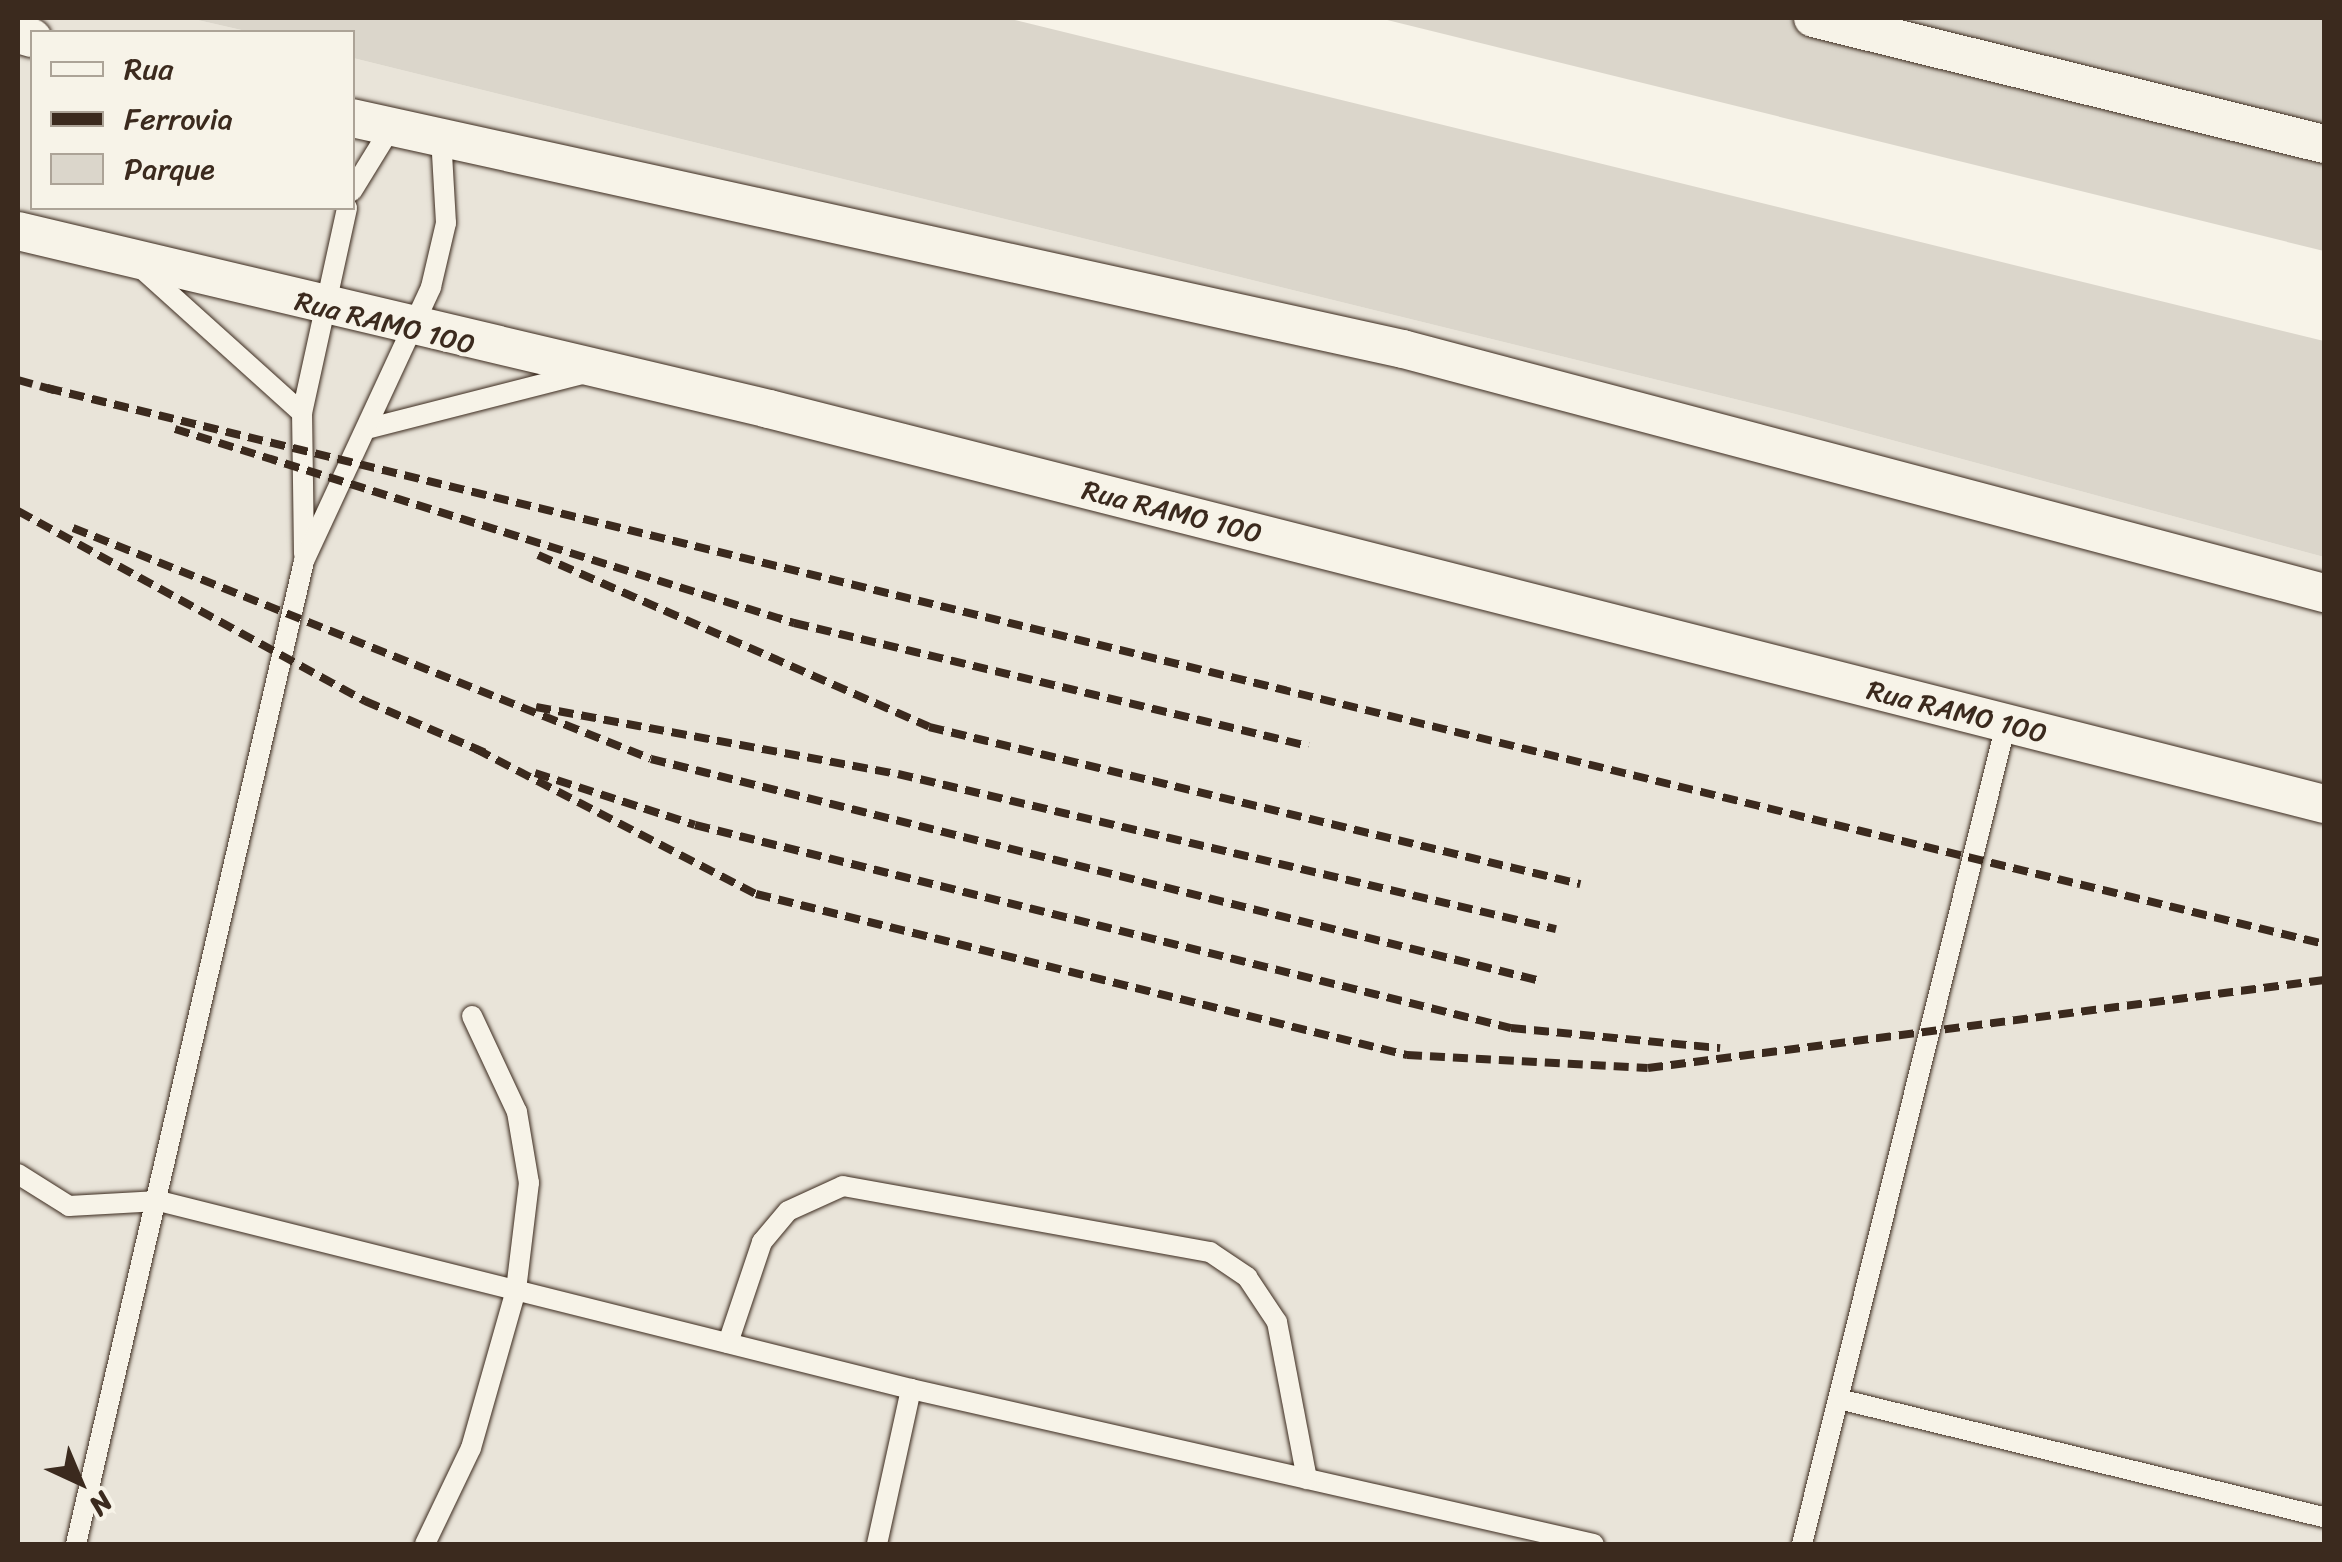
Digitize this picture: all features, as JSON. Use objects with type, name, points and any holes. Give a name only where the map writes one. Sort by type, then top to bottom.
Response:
[{"type":"street","points":[[1813,18],[2324,144]]},
{"type":"street","points":[[355,119],[1403,349],[2324,593]]},
{"type":"street","name":"Rua RAMO 100","points":[[18,231],[2324,804]]},
{"type":"lane","points":[[355,187],[392,126]]},
{"type":"lane","points":[[304,561],[370,428],[410,331],[446,222],[441,137]]},
{"type":"lane","points":[[76,1544],[159,1201],[304,561],[302,413],[320,308],[346,210]]},
{"type":"lane","points":[[131,259],[302,413]]},
{"type":"lane","points":[[370,428],[592,371]]},
{"type":"lane","points":[[1802,1544],[1844,1400],[2006,724]]},
{"type":"lane","points":[[425,1544],[470,1448],[516,1290],[530,1182],[517,1112],[472,1016]]},
{"type":"lane","points":[[18,1174],[69,1206],[159,1201],[911,1389],[1594,1544]]},
{"type":"lane","points":[[728,1343],[762,1242],[788,1211],[843,1186],[1210,1252],[1248,1277],[1277,1322],[1307,1479]]},
{"type":"lane","points":[[876,1544],[911,1389]]},
{"type":"lane","points":[[1844,1400],[2324,1517]]},
{"type":"shaded area","points":[[18,18],[189,18],[241,30],[30,30],[30,210],[355,210],[355,58],[1799,415],[2324,557],[2324,1544],[18,1544]]},
{"type":"green space","points":[[189,18],[1007,18],[2324,341],[2324,557],[1799,415],[355,58],[355,30],[241,30]]},
{"type":"green space","points":[[1379,18],[2324,18],[2324,251]]},
{"type":"railway","points":[[18,380],[61,392]]},
{"type":"railway","points":[[47,388],[2324,944]]},
{"type":"railway","points":[[175,429],[794,623],[1308,746]]},
{"type":"railway","points":[[18,511],[365,701],[488,754]]},
{"type":"railway","points":[[73,528],[651,759],[1541,981]]},
{"type":"railway","points":[[538,555],[929,727],[1580,884]]},
{"type":"railway","points":[[536,707],[898,774],[1556,929]]},
{"type":"railway","points":[[476,749],[756,894],[1407,1055],[1648,1068],[2324,980]]},
{"type":"railway","points":[[535,773],[695,825],[1511,1028],[1720,1048]]}]
